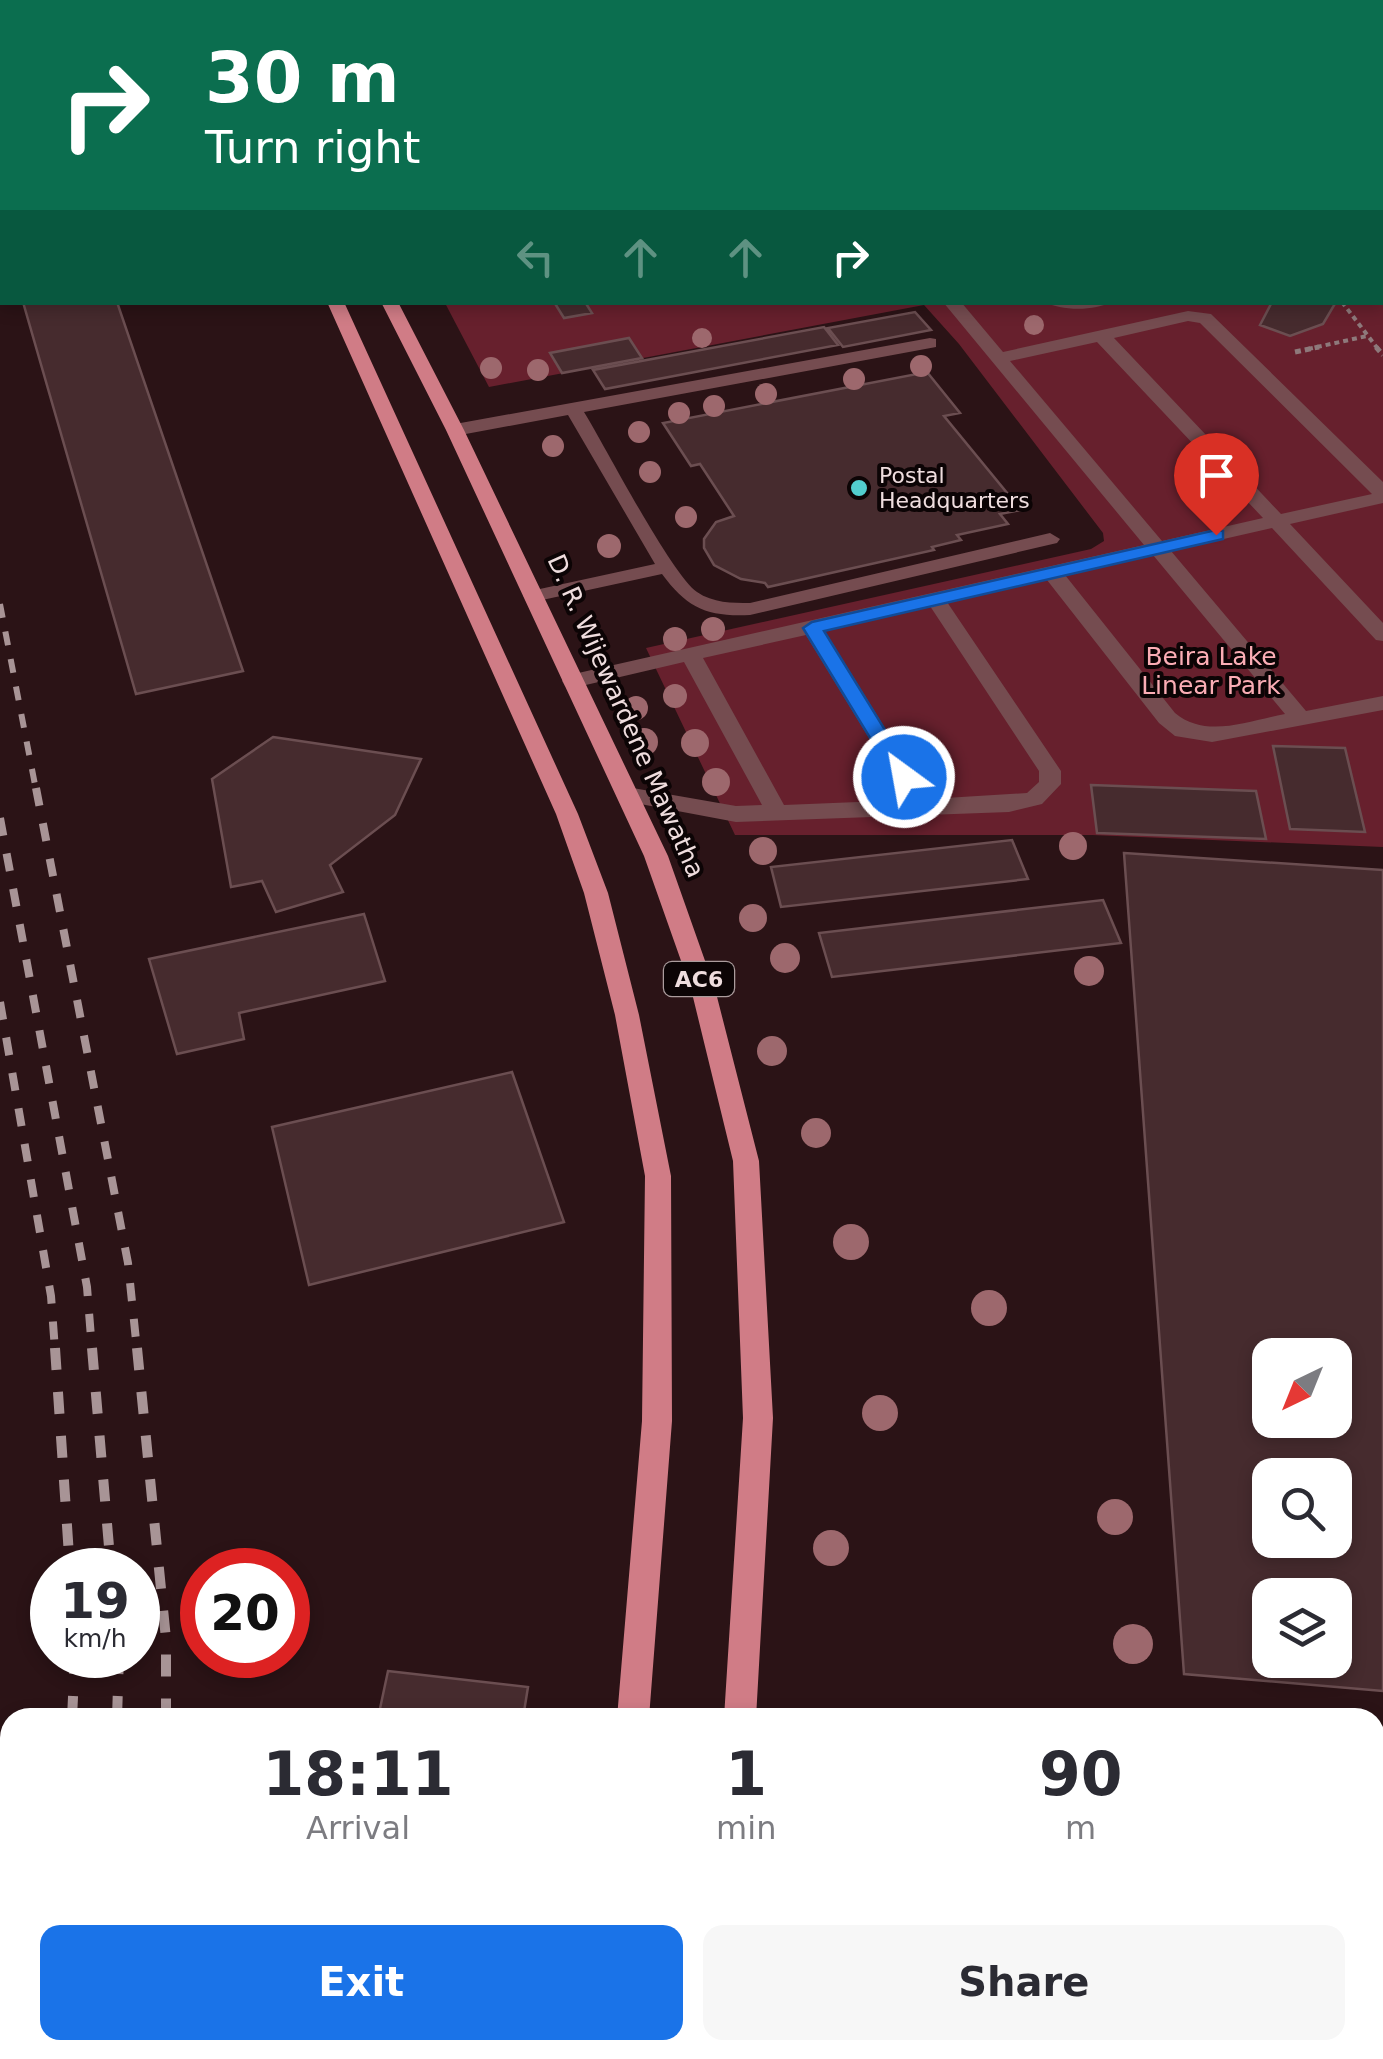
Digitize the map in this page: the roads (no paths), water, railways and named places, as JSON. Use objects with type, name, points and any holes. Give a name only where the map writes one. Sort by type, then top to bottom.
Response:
[{"type":"main road","points":[[336,305],[568,814],[596,893],[626,1016],[658,1176],[657,1421],[634,1708]]},
{"type":"main road","name":"D. R. Wijewardene Mawatha","points":[[391,305],[455,430],[656,856],[703,989],[746,1161],[758,1418],[741,1708]]},
{"type":"lane","points":[[953,305],[1300,718]]},
{"type":"lane","points":[[1205,318],[1219,305]]},
{"type":"lane","points":[[573,681],[1383,496],[1365,472],[1205,318],[1188,316],[996,359]]},
{"type":"lane","points":[[1102,336],[1383,635]]},
{"type":"lane","points":[[455,430],[930,343]]},
{"type":"lane","points":[[573,408],[667,567],[689,596],[704,605],[738,610],[1050,540]]},
{"type":"lane","points":[[533,596],[667,567]]},
{"type":"lane","points":[[1052,573],[1167,718],[1183,731],[1212,735],[1383,704]]},
{"type":"lane","points":[[627,795],[726,813],[1026,802],[1044,792],[1050,784],[1050,770],[935,599]]},
{"type":"lane","points":[[812,628],[922,807]]},
{"type":"lane","points":[[691,656],[777,812]]},
{"type":"railway","points":[[0,604],[36,790]]},
{"type":"railway","points":[[36,788],[128,1263],[137,1350]]},
{"type":"railway","points":[[0,818],[87,1287],[92,1350]]},
{"type":"railway","points":[[0,1002],[51,1296],[55,1350]]},
{"type":"railway","points":[[55,1348],[69,1548]]},
{"type":"railway","points":[[92,1348],[109,1548]]},
{"type":"railway","points":[[137,1348],[166,1639],[166,1708]]},
{"type":"railway","points":[[72,1708],[74,1678]]},
{"type":"railway","points":[[117,1708],[118,1678]]},
{"type":"place","name":"Postal Headquarters","points":[[859,488]]},
{"type":"park label","name":"Beira Lake Linear Park","points":[[1211,670]]}]
